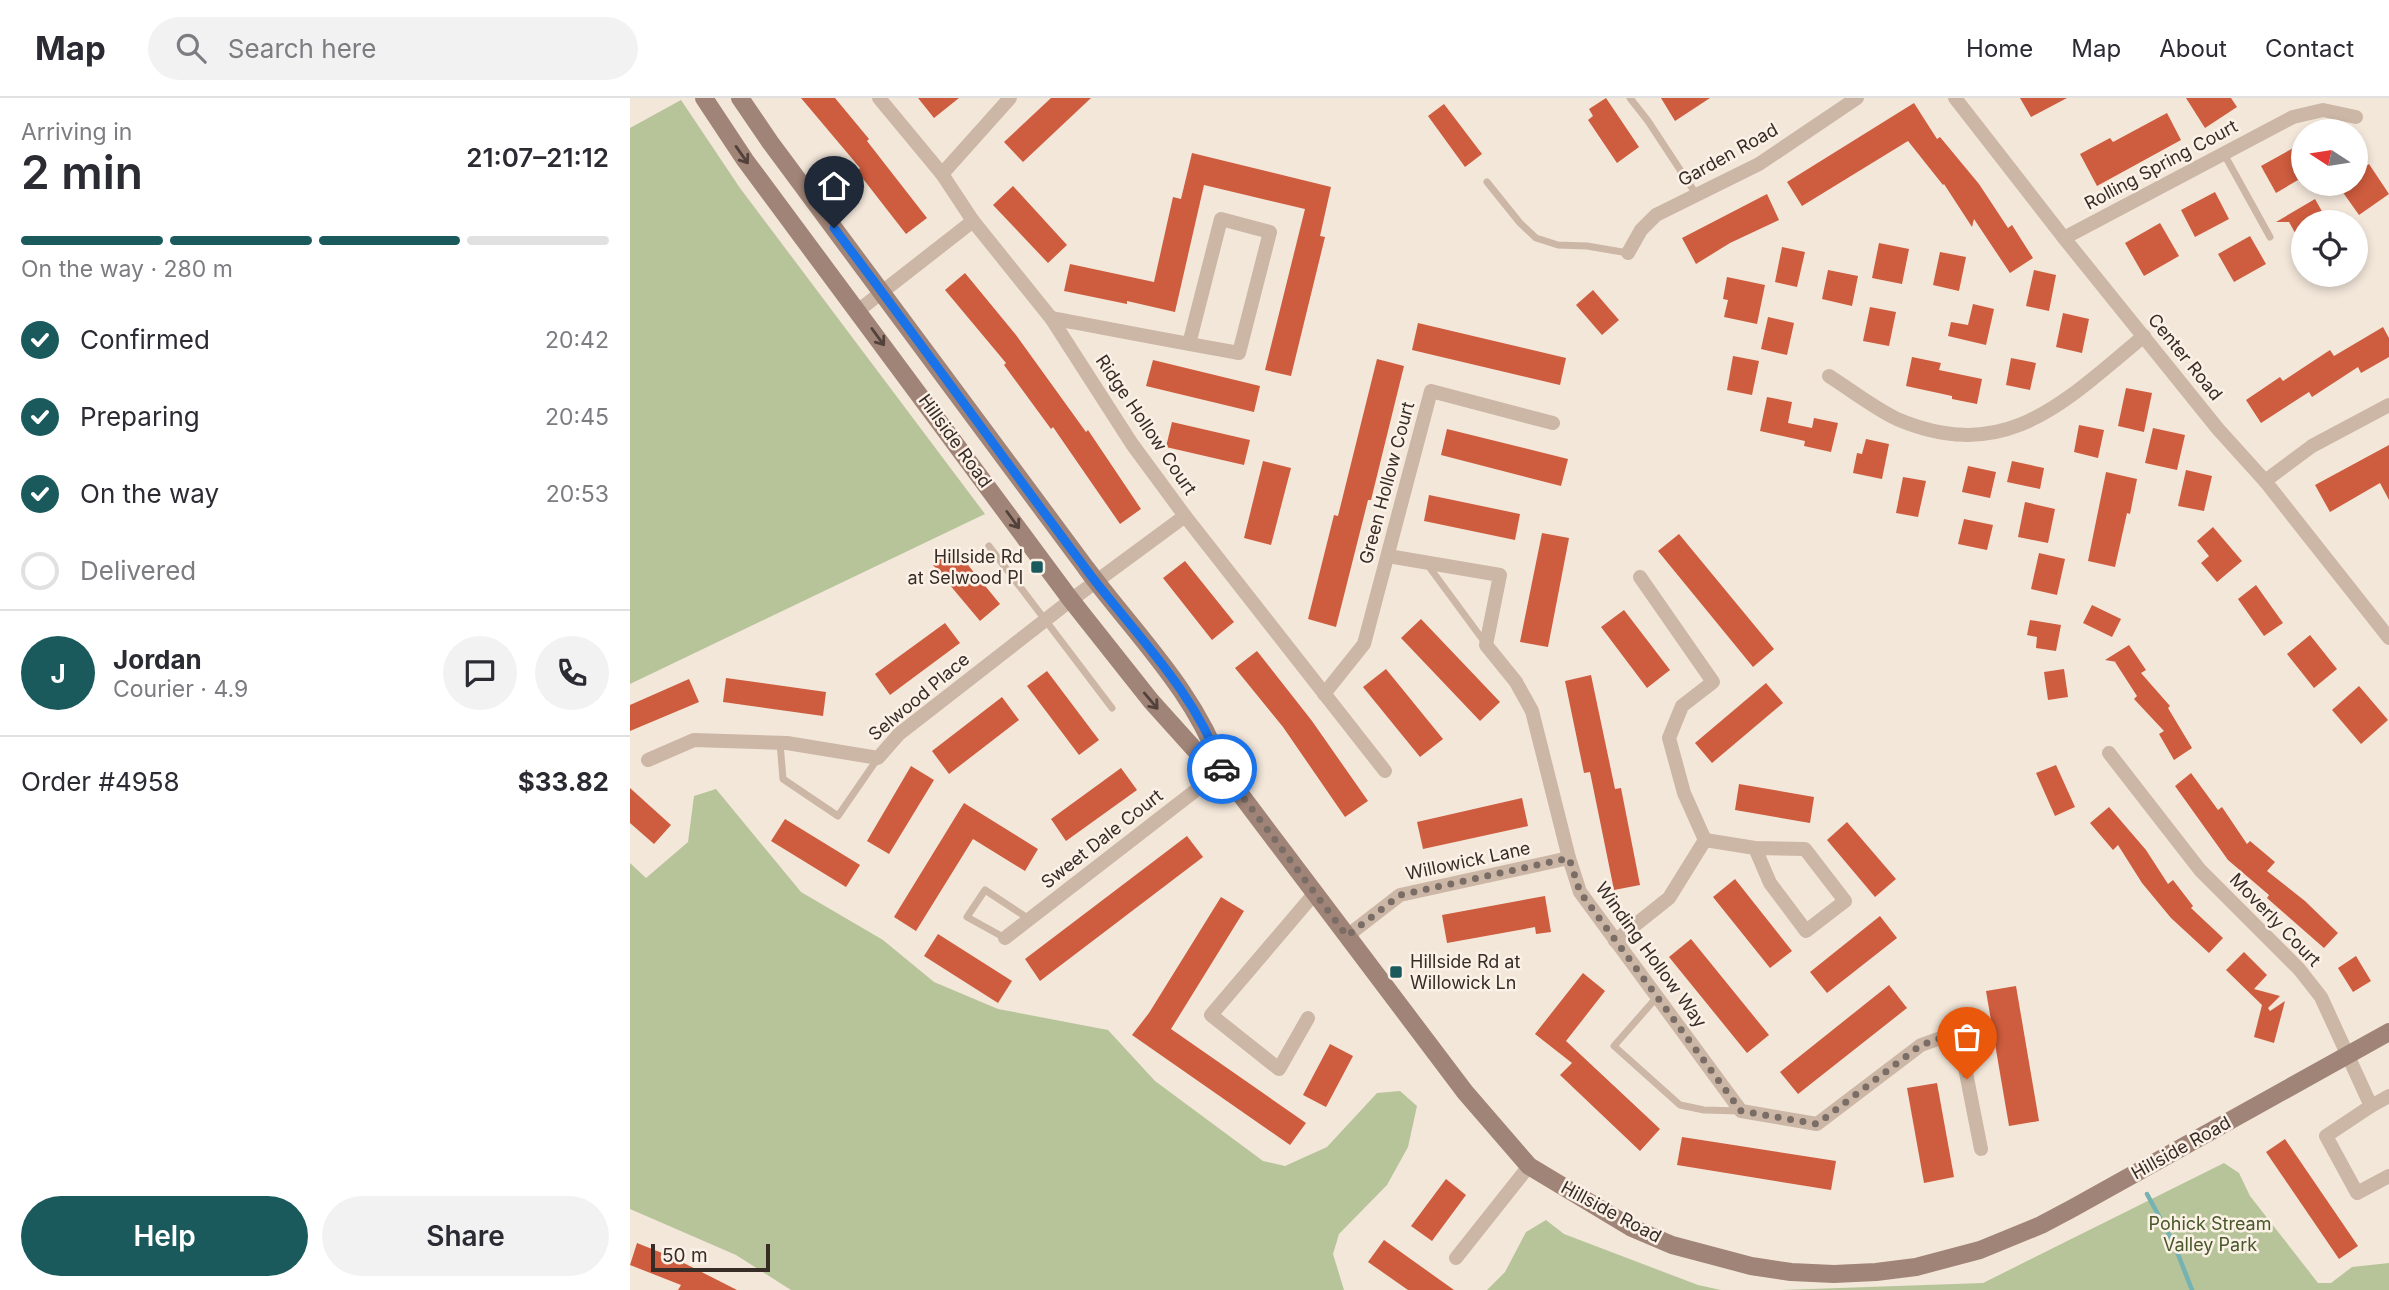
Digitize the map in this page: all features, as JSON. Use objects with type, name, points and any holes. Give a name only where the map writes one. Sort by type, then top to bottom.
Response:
[{"type":"street","name":"Hillside Road","points":[[704,98],[745,160],[859,310],[1071,600],[1151,701],[1196,751],[1222,770],[1465,1092],[1529,1166],[1632,1228],[1712,1258],[1751,1266],[1823,1273],[1877,1272],[1916,1267],[1980,1250],[2041,1225],[2389,1032]]},
{"type":"street","name":"Hillside Road","points":[[740,98],[769,142],[1097,582],[1180,687],[1214,746],[1222,770]]},
{"type":"street","name":"Ridge Hollow Court","points":[[879,98],[942,174],[973,221],[1051,318],[1132,443],[1185,516],[1385,771]]},
{"type":"street","points":[[942,174],[1010,98]]},
{"type":"street","name":"Garden Road","points":[[1628,253],[1641,230],[1656,215],[1759,164],[1857,98]]},
{"type":"street","name":"Center Road","points":[[1955,98],[2064,238],[2218,429],[2265,481],[2389,638]]},
{"type":"street","name":"Rolling Spring Court","points":[[2064,238],[2293,117],[2323,110],[2357,117]]},
{"type":"street","points":[[1051,318],[1189,344],[1239,353],[1270,232],[1221,219],[1189,344]]},
{"type":"street","points":[[859,310],[973,221]]},
{"type":"street","points":[[1829,376],[1896,418],[1947,433],[1984,433],[2007,429],[2040,417],[2058,406],[2144,336]]},
{"type":"street","name":"Green Hollow Court","points":[[1324,694],[1364,644],[1431,391],[1553,423]]},
{"type":"street","points":[[2265,481],[2312,446],[2389,405]]},
{"type":"street","name":"Selwood Place","points":[[648,760],[694,740],[780,743],[878,758],[900,734],[1071,600],[1185,516]]},
{"type":"street","points":[[1388,556],[1500,575],[1486,645]]},
{"type":"street","points":[[1640,577],[1713,682],[1682,706],[1669,738],[1684,793],[1705,840]]},
{"type":"street","name":"Winding Hollow Way","points":[[1486,645],[1516,682],[1532,711],[1580,892],[1741,1111]]},
{"type":"street","name":"Moverly Court","points":[[2109,753],[2200,870],[2299,968],[2321,997],[2371,1106]]},
{"type":"street","name":"Sweet Dale Court","points":[[1005,938],[1222,770]]},
{"type":"street","points":[[1705,840],[1755,848],[1805,849],[1845,901],[1806,931],[1770,883],[1755,848]]},
{"type":"street","points":[[1615,942],[1668,898],[1705,840]]},
{"type":"street","name":"Willowick Lane","points":[[1347,936],[1400,895],[1569,858]]},
{"type":"street","points":[[1308,1018],[1279,1069],[1211,1015],[1314,894]]},
{"type":"street","points":[[1741,1111],[1817,1124],[1921,1045],[1958,1032],[1981,1149]]},
{"type":"street","points":[[2389,1096],[2326,1136],[2357,1193],[2389,1176]]},
{"type":"street","points":[[1456,1258],[1529,1166]]},
{"type":"lane","points":[[1630,98],[1697,195]]},
{"type":"lane","points":[[2223,153],[2270,237]]},
{"type":"lane","points":[[1487,181],[1520,223],[1536,238],[1558,245],[1587,246],[1628,253]]},
{"type":"lane","points":[[989,546],[1112,708]]},
{"type":"lane","points":[[1426,562],[1486,645]]},
{"type":"lane","points":[[780,743],[783,779],[838,816],[878,758]]},
{"type":"lane","points":[[1005,938],[967,917],[985,890],[1029,919]]},
{"type":"lane","points":[[1657,997],[1614,1046],[1680,1105],[1704,1110],[1741,1111]]},
{"type":"green space","points":[[681,100],[740,188],[985,514],[630,684],[630,128]]},
{"type":"green space","points":[[716,789],[801,892],[883,940],[934,982],[998,1009],[1108,1030],[1155,1081],[1263,1161],[1285,1166],[1327,1147],[1377,1093],[1400,1091],[1417,1106],[1408,1147],[1387,1185],[1339,1234],[1333,1254],[1344,1290],[791,1290],[736,1255],[630,1209],[630,863],[646,878],[688,842],[694,796]]},
{"type":"green space","name":"Pohick Stream Valley Park","points":[[2224,1163],[2239,1173],[2250,1196],[2318,1283],[2331,1283],[2352,1267],[2389,1263],[2389,1290],[1782,1290],[1983,1283]]},
{"type":"green space","points":[[1546,1220],[1564,1234],[1698,1285],[1721,1290],[1487,1290],[1505,1272],[1526,1232]]},
{"type":"building","points":[[801,98],[835,98],[927,218],[906,234],[857,171],[860,168]]},
{"type":"building","points":[[918,98],[959,98],[934,118]]},
{"type":"building","points":[[1051,98],[1091,98],[1023,162],[1004,142]]},
{"type":"building","points":[[1606,98],[1639,147],[1617,163],[1588,120],[1593,116],[1589,109]]},
{"type":"building","points":[[1661,98],[1710,98],[1675,121]]},
{"type":"building","points":[[2020,98],[2067,98],[2031,117]]},
{"type":"building","points":[[2186,98],[2231,98],[2237,107],[2205,128]]},
{"type":"building","points":[[1914,103],[1937,139],[1940,137],[1979,184],[2008,228],[2012,225],[2033,258],[2010,273],[1974,219],[1972,227],[1944,184],[1908,141],[1802,206],[1787,182]]},
{"type":"building","points":[[1444,104],[1482,154],[1465,167],[1428,116]]},
{"type":"building","points":[[2167,113],[2181,140],[2097,186],[2080,154],[2110,138],[2113,142]]},
{"type":"building","points":[[2291,149],[2291,184],[2276,193],[2261,166]]},
{"type":"building","points":[[1192,153],[1331,187],[1320,236],[1325,237],[1291,376],[1265,370],[1305,209],[1204,185],[1175,312],[1064,291],[1070,264],[1154,282],[1173,197],[1181,199]]},
{"type":"building","points":[[2368,165],[2389,194],[2366,210],[2355,210],[2346,196],[2368,196]]},
{"type":"building","points":[[1013,186],[1067,245],[1048,263],[993,205]]},
{"type":"building","points":[[2215,192],[2229,219],[2195,237],[2181,210]]},
{"type":"building","points":[[1767,194],[1779,220],[1730,243],[1696,264],[1682,238]]},
{"type":"building","points":[[2315,199],[2321,210],[2296,210]]},
{"type":"building","points":[[2291,213],[2291,226],[2289,222],[2276,222]]},
{"type":"building","points":[[2160,223],[2179,256],[2144,276],[2125,243]]},
{"type":"building","points":[[2250,236],[2266,264],[2234,282],[2218,254]]},
{"type":"building","points":[[1879,243],[1909,249],[1902,284],[1872,278]]},
{"type":"building","points":[[1782,247],[1805,252],[1797,287],[1775,282]]},
{"type":"building","points":[[1940,252],[1966,257],[1959,291],[1933,285]]},
{"type":"building","points":[[1828,270],[1858,276],[1852,306],[1822,299]]},
{"type":"building","points":[[2034,270],[2056,275],[2049,311],[2026,306]]},
{"type":"building","points":[[965,273],[1016,335],[1086,432],[1088,430],[1141,509],[1120,524],[1053,427],[1051,429],[1004,365],[1006,363],[945,290]]},
{"type":"building","points":[[1727,277],[1765,285],[1757,324],[1724,317],[1728,300],[1723,299]]},
{"type":"building","points":[[1593,290],[1619,320],[1602,335],[1576,305]]},
{"type":"building","points":[[1973,304],[1994,309],[1986,345],[1948,336],[1951,322],[1968,325]]},
{"type":"building","points":[[1870,307],[1896,312],[1889,346],[1863,341]]},
{"type":"building","points":[[2063,313],[2089,319],[2082,353],[2056,347]]},
{"type":"building","points":[[1768,317],[1794,323],[1787,355],[1761,349]]},
{"type":"building","points":[[1418,323],[1566,358],[1560,385],[1412,350]]},
{"type":"building","points":[[2383,327],[2389,338],[2389,357],[2361,373],[2358,367],[2312,397],[2309,392],[2261,423],[2246,400],[2280,377],[2283,381],[2330,350],[2334,356]]},
{"type":"building","points":[[1733,356],[1759,361],[1752,395],[1727,390]]},
{"type":"building","points":[[1912,357],[1941,363],[1939,370],[1982,379],[1977,404],[1906,386]]},
{"type":"building","points":[[2011,358],[2036,363],[2030,390],[2006,385]]},
{"type":"building","points":[[1377,359],[1404,366],[1336,627],[1308,619],[1334,515],[1338,516]]},
{"type":"building","points":[[1153,360],[1260,386],[1254,412],[1146,386]]},
{"type":"building","points":[[2126,388],[2152,393],[2144,432],[2118,426]]},
{"type":"building","points":[[1767,397],[1792,402],[1788,423],[1812,428],[1814,418],[1838,423],[1831,452],[1804,446],[1805,441],[1760,431]]},
{"type":"building","points":[[1172,422],[1250,440],[1244,465],[1166,447]]},
{"type":"building","points":[[2079,425],[2104,430],[2098,458],[2074,452]]},
{"type":"building","points":[[2153,428],[2185,435],[2177,470],[2145,463]]},
{"type":"building","points":[[1447,429],[1568,459],[1561,486],[1441,455]]},
{"type":"building","points":[[1866,439],[1889,444],[1882,479],[1853,473],[1857,453],[1862,454]]},
{"type":"building","points":[[2389,445],[2389,500],[2380,483],[2330,512],[2315,485]]},
{"type":"building","points":[[1263,461],[1291,468],[1271,545],[1244,538]]},
{"type":"building","points":[[2012,461],[2044,468],[2040,489],[2007,482]]},
{"type":"building","points":[[1968,466],[1996,472],[1990,498],[1962,492]]},
{"type":"building","points":[[2186,470],[2212,476],[2204,511],[2178,506]]},
{"type":"building","points":[[2106,472],[2137,479],[2115,567],[2088,561]]},
{"type":"building","points":[[1903,477],[1926,481],[1918,517],[1896,513]]},
{"type":"building","points":[[1429,495],[1520,514],[1515,540],[1424,521]]},
{"type":"building","points":[[2025,502],[2055,509],[2048,543],[2018,537]]},
{"type":"building","points":[[1964,519],[1993,525],[1987,550],[1958,544]]},
{"type":"building","points":[[2213,527],[2242,561],[2217,582],[2201,563],[2209,556],[2197,541]]},
{"type":"building","points":[[1542,533],[1569,538],[1548,647],[1520,642]]},
{"type":"building","points":[[1679,534],[1774,649],[1753,667],[1658,551]]},
{"type":"building","points":[[954,548],[1000,604],[980,621],[933,565]]},
{"type":"building","points":[[2039,553],[2065,559],[2057,595],[2031,589]]},
{"type":"building","points":[[1185,561],[1234,622],[1212,640],[1163,578]]},
{"type":"building","points":[[2256,585],[2283,623],[2264,636],[2238,599]]},
{"type":"building","points":[[2092,605],[2121,619],[2112,637],[2083,623]]},
{"type":"building","points":[[1624,610],[1670,670],[1647,688],[1601,627]]},
{"type":"building","points":[[1421,619],[1500,702],[1480,721],[1401,638]]},
{"type":"building","points":[[2030,620],[2061,625],[2056,651],[2036,648],[2037,637],[2027,635]]},
{"type":"building","points":[[945,623],[960,643],[890,695],[875,674]]},
{"type":"building","points":[[2310,635],[2337,669],[2314,688],[2287,654]]},
{"type":"building","points":[[2129,645],[2146,670],[2141,673],[2170,706],[2168,708],[2192,748],[2174,760],[2159,734],[2164,731],[2134,699],[2137,696],[2117,662],[2105,660]]},
{"type":"building","points":[[1257,651],[1312,721],[1368,801],[1345,817],[1283,727],[1235,668]]},
{"type":"building","points":[[1386,669],[1443,739],[1420,757],[1363,687]]},
{"type":"building","points":[[2064,669],[2068,697],[2048,700],[2044,672]]},
{"type":"building","points":[[1047,671],[1099,740],[1079,755],[1027,686]]},
{"type":"building","points":[[1591,675],[1615,789],[1621,788],[1640,885],[1614,890],[1590,772],[1584,773],[1565,681]]},
{"type":"building","points":[[726,678],[826,692],[823,716],[723,702]]},
{"type":"building","points":[[689,679],[699,702],[630,731],[630,705]]},
{"type":"building","points":[[1766,683],[1783,703],[1712,763],[1695,743]]},
{"type":"building","points":[[2359,686],[2388,720],[2361,744],[2332,710]]},
{"type":"building","points":[[1002,697],[1019,720],[949,774],[932,751]]},
{"type":"building","points":[[2056,765],[2075,807],[2055,816],[2036,773]]},
{"type":"building","points":[[911,766],[934,780],[889,854],[867,841]]},
{"type":"building","points":[[1121,768],[1137,790],[1066,841],[1051,819]]},
{"type":"building","points":[[2191,773],[2218,810],[2222,807],[2247,844],[2250,841],[2275,862],[2267,871],[2305,901],[2338,933],[2324,948],[2228,860],[2175,786]]},
{"type":"building","points":[[1739,784],[1814,797],[1810,823],[1735,810]]},
{"type":"building","points":[[630,788],[671,825],[654,844],[630,823]]},
{"type":"building","points":[[1522,798],[1528,826],[1423,849],[1417,822]]},
{"type":"building","points":[[964,803],[1038,849],[1025,871],[973,839],[916,931],[894,917]]},
{"type":"building","points":[[2109,807],[2146,850],[2168,884],[2173,880],[2193,906],[2191,908],[2223,938],[2209,953],[2171,918],[2142,883],[2118,845],[2113,850],[2090,823]]},
{"type":"building","points":[[785,819],[860,865],[846,887],[771,841]]},
{"type":"building","points":[[1847,822],[1896,879],[1875,897],[1827,840]]},
{"type":"building","points":[[1187,836],[1203,857],[1040,981],[1025,959]]},
{"type":"building","points":[[1735,879],[1792,951],[1770,968],[1713,897]]},
{"type":"building","points":[[1545,896],[1551,932],[1536,934],[1535,927],[1447,943],[1442,915]]},
{"type":"building","points":[[1221,897],[1244,911],[1171,1029],[1306,1123],[1290,1145],[1132,1035],[1149,1013]]},
{"type":"building","points":[[1880,916],[1897,938],[1827,993],[1810,972]]},
{"type":"building","points":[[938,934],[1012,981],[998,1003],[924,956]]},
{"type":"building","points":[[1691,939],[1769,1035],[1747,1053],[1669,957]]},
{"type":"building","points":[[2244,952],[2267,975],[2254,989],[2280,996],[2268,1008],[2270,1011],[2285,1001],[2274,1043],[2254,1037],[2262,1005],[2226,970]]},
{"type":"building","points":[[2356,956],[2371,981],[2353,992],[2338,968]]},
{"type":"building","points":[[1583,973],[1605,991],[1566,1041],[1660,1129],[1640,1151],[1560,1075],[1572,1063],[1535,1034]]},
{"type":"building","points":[[1889,985],[1907,1008],[1798,1094],[1780,1072]]},
{"type":"building","points":[[2016,986],[2039,1121],[2009,1126],[1986,991]]},
{"type":"building","points":[[1330,1044],[1353,1056],[1326,1107],[1303,1095]]},
{"type":"building","points":[[1937,1083],[1954,1177],[1924,1183],[1907,1088]]},
{"type":"building","points":[[1682,1137],[1836,1161],[1831,1190],[1677,1165]]},
{"type":"building","points":[[2285,1139],[2358,1246],[2339,1259],[2266,1152]]},
{"type":"building","points":[[1446,1179],[1466,1195],[1432,1241],[1411,1226]]},
{"type":"building","points":[[1384,1240],[1454,1290],[1408,1290],[1368,1262]]},
{"type":"building","points":[[637,1243],[672,1257],[737,1290],[678,1290],[681,1285],[630,1265]]},
{"type":"waterway","points":[[2147,1194],[2174,1244],[2192,1290]]},
{"type":"way so far","points":[[1222,769],[1347,936],[1400,895],[1569,858],[1580,892],[1741,1111],[1817,1124],[1921,1045],[1958,1032],[1967,1079]]},
{"type":"place","name":"Hillside Rd at Selwood Pl","points":[[1037,567]]},
{"type":"place","name":"Hillside Rd at Willowick Ln","points":[[1396,972]]},
{"type":"route","points":[[834,228],[1093,577],[1180,687],[1214,746],[1222,769]]}]
